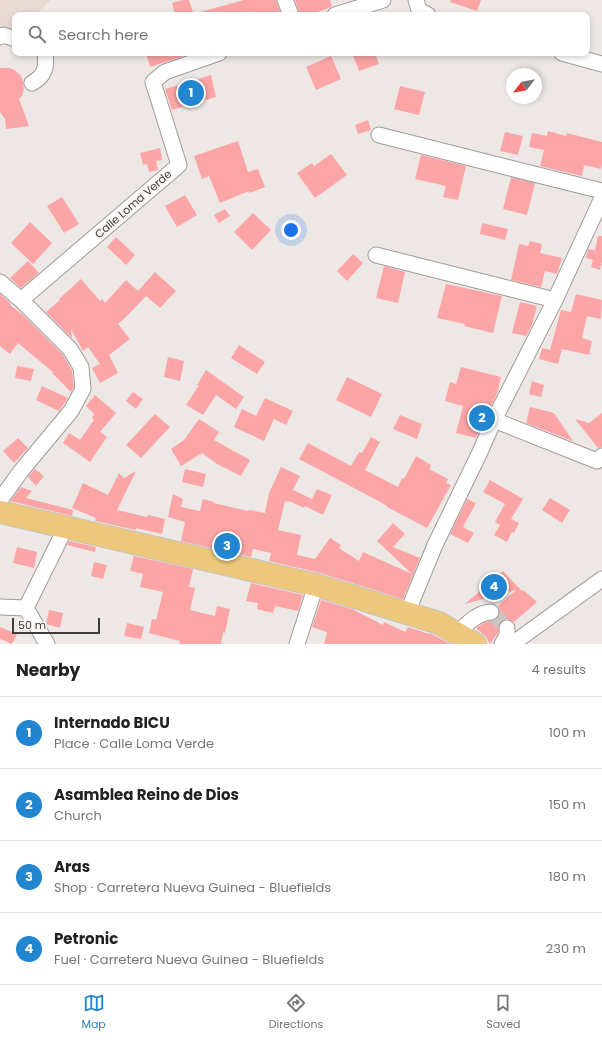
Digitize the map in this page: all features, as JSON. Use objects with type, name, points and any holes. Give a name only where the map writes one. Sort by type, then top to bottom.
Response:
[{"type":"highway","points":[[0,512],[316,585],[439,623],[466,639]]},
{"type":"street","points":[[285,0],[290,12]]},
{"type":"street","points":[[344,12],[383,0]]},
{"type":"street","points":[[416,0],[419,10],[423,12]]},
{"type":"street","points":[[0,37],[3,35],[12,38]]},
{"type":"street","points":[[32,84],[40,78],[47,64],[46,56]]},
{"type":"street","name":"Calle Loma Verde","points":[[21,300],[179,165],[153,82],[165,72],[210,56]]},
{"type":"street","points":[[573,56],[602,64]]},
{"type":"street","points":[[379,135],[602,191]]},
{"type":"street","points":[[406,613],[435,545],[494,420],[555,300],[602,198]]},
{"type":"street","points":[[376,255],[555,300]]},
{"type":"street","points":[[0,282],[21,300],[70,349],[81,367],[83,389],[71,411],[20,471],[0,500]]},
{"type":"street","points":[[494,420],[600,461]]},
{"type":"street","points":[[26,608],[66,527]]},
{"type":"street","points":[[512,644],[602,579]]},
{"type":"street","points":[[297,644],[316,585]]},
{"type":"street","points":[[0,607],[26,608]]},
{"type":"street","points":[[26,608],[47,644]]},
{"type":"street","points":[[466,639],[474,619],[491,612]]},
{"type":"street","points":[[502,644],[507,636],[507,628]]},
{"type":"shaded area","points":[[0,0],[51,0],[38,12],[12,12],[12,35],[0,46]]},
{"type":"building","points":[[189,0],[193,12],[174,12],[172,3]]},
{"type":"building","points":[[244,0],[276,0],[280,12],[200,12]]},
{"type":"building","points":[[295,0],[330,0],[332,7],[318,12],[299,12]]},
{"type":"building","points":[[451,0],[481,0],[477,11],[450,2]]},
{"type":"building","points":[[147,56],[184,56],[150,67]]},
{"type":"building","points":[[331,56],[341,79],[316,90],[306,67]]},
{"type":"building","points":[[353,56],[376,56],[379,64],[359,71]]},
{"type":"building","points":[[0,68],[10,68],[21,76],[24,89],[22,96],[19,99],[29,126],[6,129],[5,119],[0,112]]},
{"type":"building","points":[[211,75],[216,97],[172,110],[165,89]]},
{"type":"building","points":[[400,86],[425,92],[419,115],[394,109]]},
{"type":"building","points":[[368,120],[371,130],[358,134],[355,125]]},
{"type":"building","points":[[548,131],[566,136],[567,133],[602,142],[601,169],[584,165],[582,176],[540,166],[544,150],[529,147],[532,133],[547,136]]},
{"type":"building","points":[[505,132],[523,136],[518,155],[500,151]]},
{"type":"building","points":[[238,141],[248,172],[258,169],[265,187],[249,193],[249,191],[220,203],[209,176],[202,179],[194,156]]},
{"type":"building","points":[[160,148],[162,160],[156,161],[158,170],[149,172],[147,164],[143,165],[140,153]]},
{"type":"building","points":[[331,154],[347,175],[315,198],[297,173],[312,163],[314,166]]},
{"type":"building","points":[[421,155],[466,166],[458,200],[443,197],[446,186],[415,179]]},
{"type":"building","points":[[511,177],[535,183],[527,215],[503,209]]},
{"type":"building","points":[[185,195],[197,215],[177,227],[165,206]]},
{"type":"building","points":[[62,197],[79,224],[64,233],[47,206]]},
{"type":"building","points":[[225,209],[230,216],[219,223],[214,215]]},
{"type":"building","points":[[253,213],[271,230],[252,250],[234,232]]},
{"type":"building","points":[[30,222],[52,243],[33,264],[11,243]]},
{"type":"building","points":[[482,223],[508,229],[505,240],[480,234]]},
{"type":"building","points":[[598,236],[602,236],[602,262],[600,270],[591,267],[593,260],[586,258],[588,249],[595,250]]},
{"type":"building","points":[[116,237],[135,255],[126,265],[107,247]]},
{"type":"building","points":[[530,241],[542,244],[540,253],[562,258],[557,274],[545,271],[541,287],[511,280],[519,244],[528,246]]},
{"type":"building","points":[[353,254],[363,263],[347,281],[337,271]]},
{"type":"building","points":[[28,261],[39,273],[21,288],[10,278]]},
{"type":"building","points":[[384,266],[405,272],[398,303],[376,298]]},
{"type":"building","points":[[155,272],[176,291],[160,308],[146,296],[118,324],[130,339],[109,355],[118,373],[100,383],[92,368],[100,364],[88,347],[83,351],[71,329],[72,338],[46,312],[81,279],[100,301],[102,299],[105,303],[126,280],[138,291]]},
{"type":"building","points":[[446,284],[502,296],[493,333],[464,326],[465,324],[437,318]]},
{"type":"building","points":[[0,294],[63,355],[72,370],[74,387],[71,392],[52,373],[54,373],[18,343],[10,354],[0,346]]},
{"type":"building","points":[[576,294],[602,300],[601,319],[587,316],[582,338],[592,341],[589,355],[562,349],[558,364],[539,359],[542,348],[550,350],[561,310],[571,312]]},
{"type":"building","points":[[520,302],[537,306],[532,325],[526,336],[512,333]]},
{"type":"building","points":[[239,345],[265,362],[257,374],[231,358]]},
{"type":"building","points":[[168,357],[184,361],[180,381],[164,377]]},
{"type":"building","points":[[17,366],[34,369],[31,381],[15,378]]},
{"type":"building","points":[[461,367],[501,377],[497,394],[488,412],[486,412],[476,438],[456,433],[463,406],[445,401],[450,382],[456,384]]},
{"type":"building","points":[[206,370],[244,397],[236,409],[216,395],[203,415],[186,405],[199,385],[197,385]]},
{"type":"building","points":[[347,377],[382,394],[371,417],[336,400]]},
{"type":"building","points":[[532,381],[544,385],[541,397],[529,394]]},
{"type":"building","points":[[42,386],[68,398],[59,411],[36,400]]},
{"type":"building","points":[[133,392],[143,399],[136,409],[126,401]]},
{"type":"building","points":[[95,395],[116,413],[100,432],[107,437],[90,462],[63,443],[69,433],[80,440],[94,420],[92,418],[94,414],[86,406]]},
{"type":"building","points":[[265,398],[293,411],[286,425],[274,419],[264,441],[234,427],[242,409],[256,416]]},
{"type":"building","points":[[530,407],[554,413],[573,441],[526,423]]},
{"type":"building","points":[[602,413],[602,447],[598,448],[575,419],[589,423]]},
{"type":"building","points":[[155,414],[170,427],[141,458],[126,445]]},
{"type":"building","points":[[400,415],[422,424],[417,439],[393,429]]},
{"type":"building","points":[[199,419],[219,432],[214,440],[250,460],[241,476],[217,464],[202,453],[181,466],[171,449],[184,440]]},
{"type":"building","points":[[371,437],[380,442],[365,470],[398,487],[416,456],[431,465],[429,469],[448,479],[446,483],[451,485],[427,528],[299,459],[308,443],[351,466],[359,452],[362,453]]},
{"type":"building","points":[[18,438],[28,448],[14,463],[3,451]]},
{"type":"building","points":[[281,467],[300,476],[293,490],[312,499],[317,489],[332,495],[323,515],[305,506],[304,508],[289,501],[285,501],[278,530],[301,535],[297,555],[315,559],[330,538],[341,545],[339,548],[359,561],[363,552],[412,574],[377,541],[393,523],[405,534],[393,547],[420,558],[403,599],[320,573],[269,561],[271,553],[253,549],[251,557],[181,541],[185,522],[168,517],[173,494],[183,499],[181,507],[200,511],[203,499],[214,502],[213,503],[248,511],[265,513],[269,493]]},
{"type":"building","points":[[35,469],[44,476],[36,486],[28,477]]},
{"type":"building","points":[[185,469],[206,474],[203,487],[182,482]]},
{"type":"building","points":[[136,471],[117,510],[147,517],[148,515],[165,519],[162,534],[95,521],[96,518],[72,508],[83,483],[108,495],[119,473],[124,478]]},
{"type":"building","points":[[490,480],[523,499],[511,519],[519,523],[507,542],[494,535],[500,525],[495,522],[505,504],[483,492]]},
{"type":"building","points":[[21,487],[32,491],[26,498],[73,510],[72,516],[10,501]]},
{"type":"building","points":[[550,498],[570,510],[562,523],[542,510]]},
{"type":"building","points":[[467,499],[476,503],[463,527],[474,533],[468,543],[450,534]]},
{"type":"building","points":[[69,541],[96,547],[95,552],[67,545]]},
{"type":"building","points":[[17,547],[37,552],[34,568],[13,563]]},
{"type":"building","points":[[134,556],[193,569],[189,587],[195,588],[190,610],[215,616],[217,606],[230,609],[221,644],[179,644],[180,641],[149,633],[152,619],[156,620],[163,592],[140,587],[143,574],[130,571]]},
{"type":"building","points":[[94,562],[107,565],[103,579],[91,576]]},
{"type":"building","points":[[503,571],[522,591],[523,590],[537,602],[514,622],[507,619],[502,620],[499,624],[498,633],[490,644],[486,637],[476,628],[485,622],[497,619],[500,611],[498,606],[516,590],[465,604]]},
{"type":"building","points":[[251,583],[303,595],[298,611],[275,606],[273,613],[257,609],[258,603],[246,601]]},
{"type":"building","points":[[321,600],[352,609],[383,625],[384,622],[405,632],[408,627],[434,635],[450,644],[324,644],[327,632],[312,627]]},
{"type":"building","points":[[49,610],[63,613],[60,628],[46,624]]},
{"type":"building","points":[[127,623],[144,627],[141,639],[124,636]]},
{"type":"building","points":[[0,627],[17,634],[12,644],[0,639]]},
{"type":"tunnel","points":[[491,612],[507,628]]},
{"type":"place","name":"Internado BICU","points":[[191,93]]},
{"type":"place","name":"Asamblea Reino de Dios","points":[[482,418]]},
{"type":"place","name":"Aras","points":[[227,546]]},
{"type":"place","name":"Petronic","points":[[494,587]]}]
